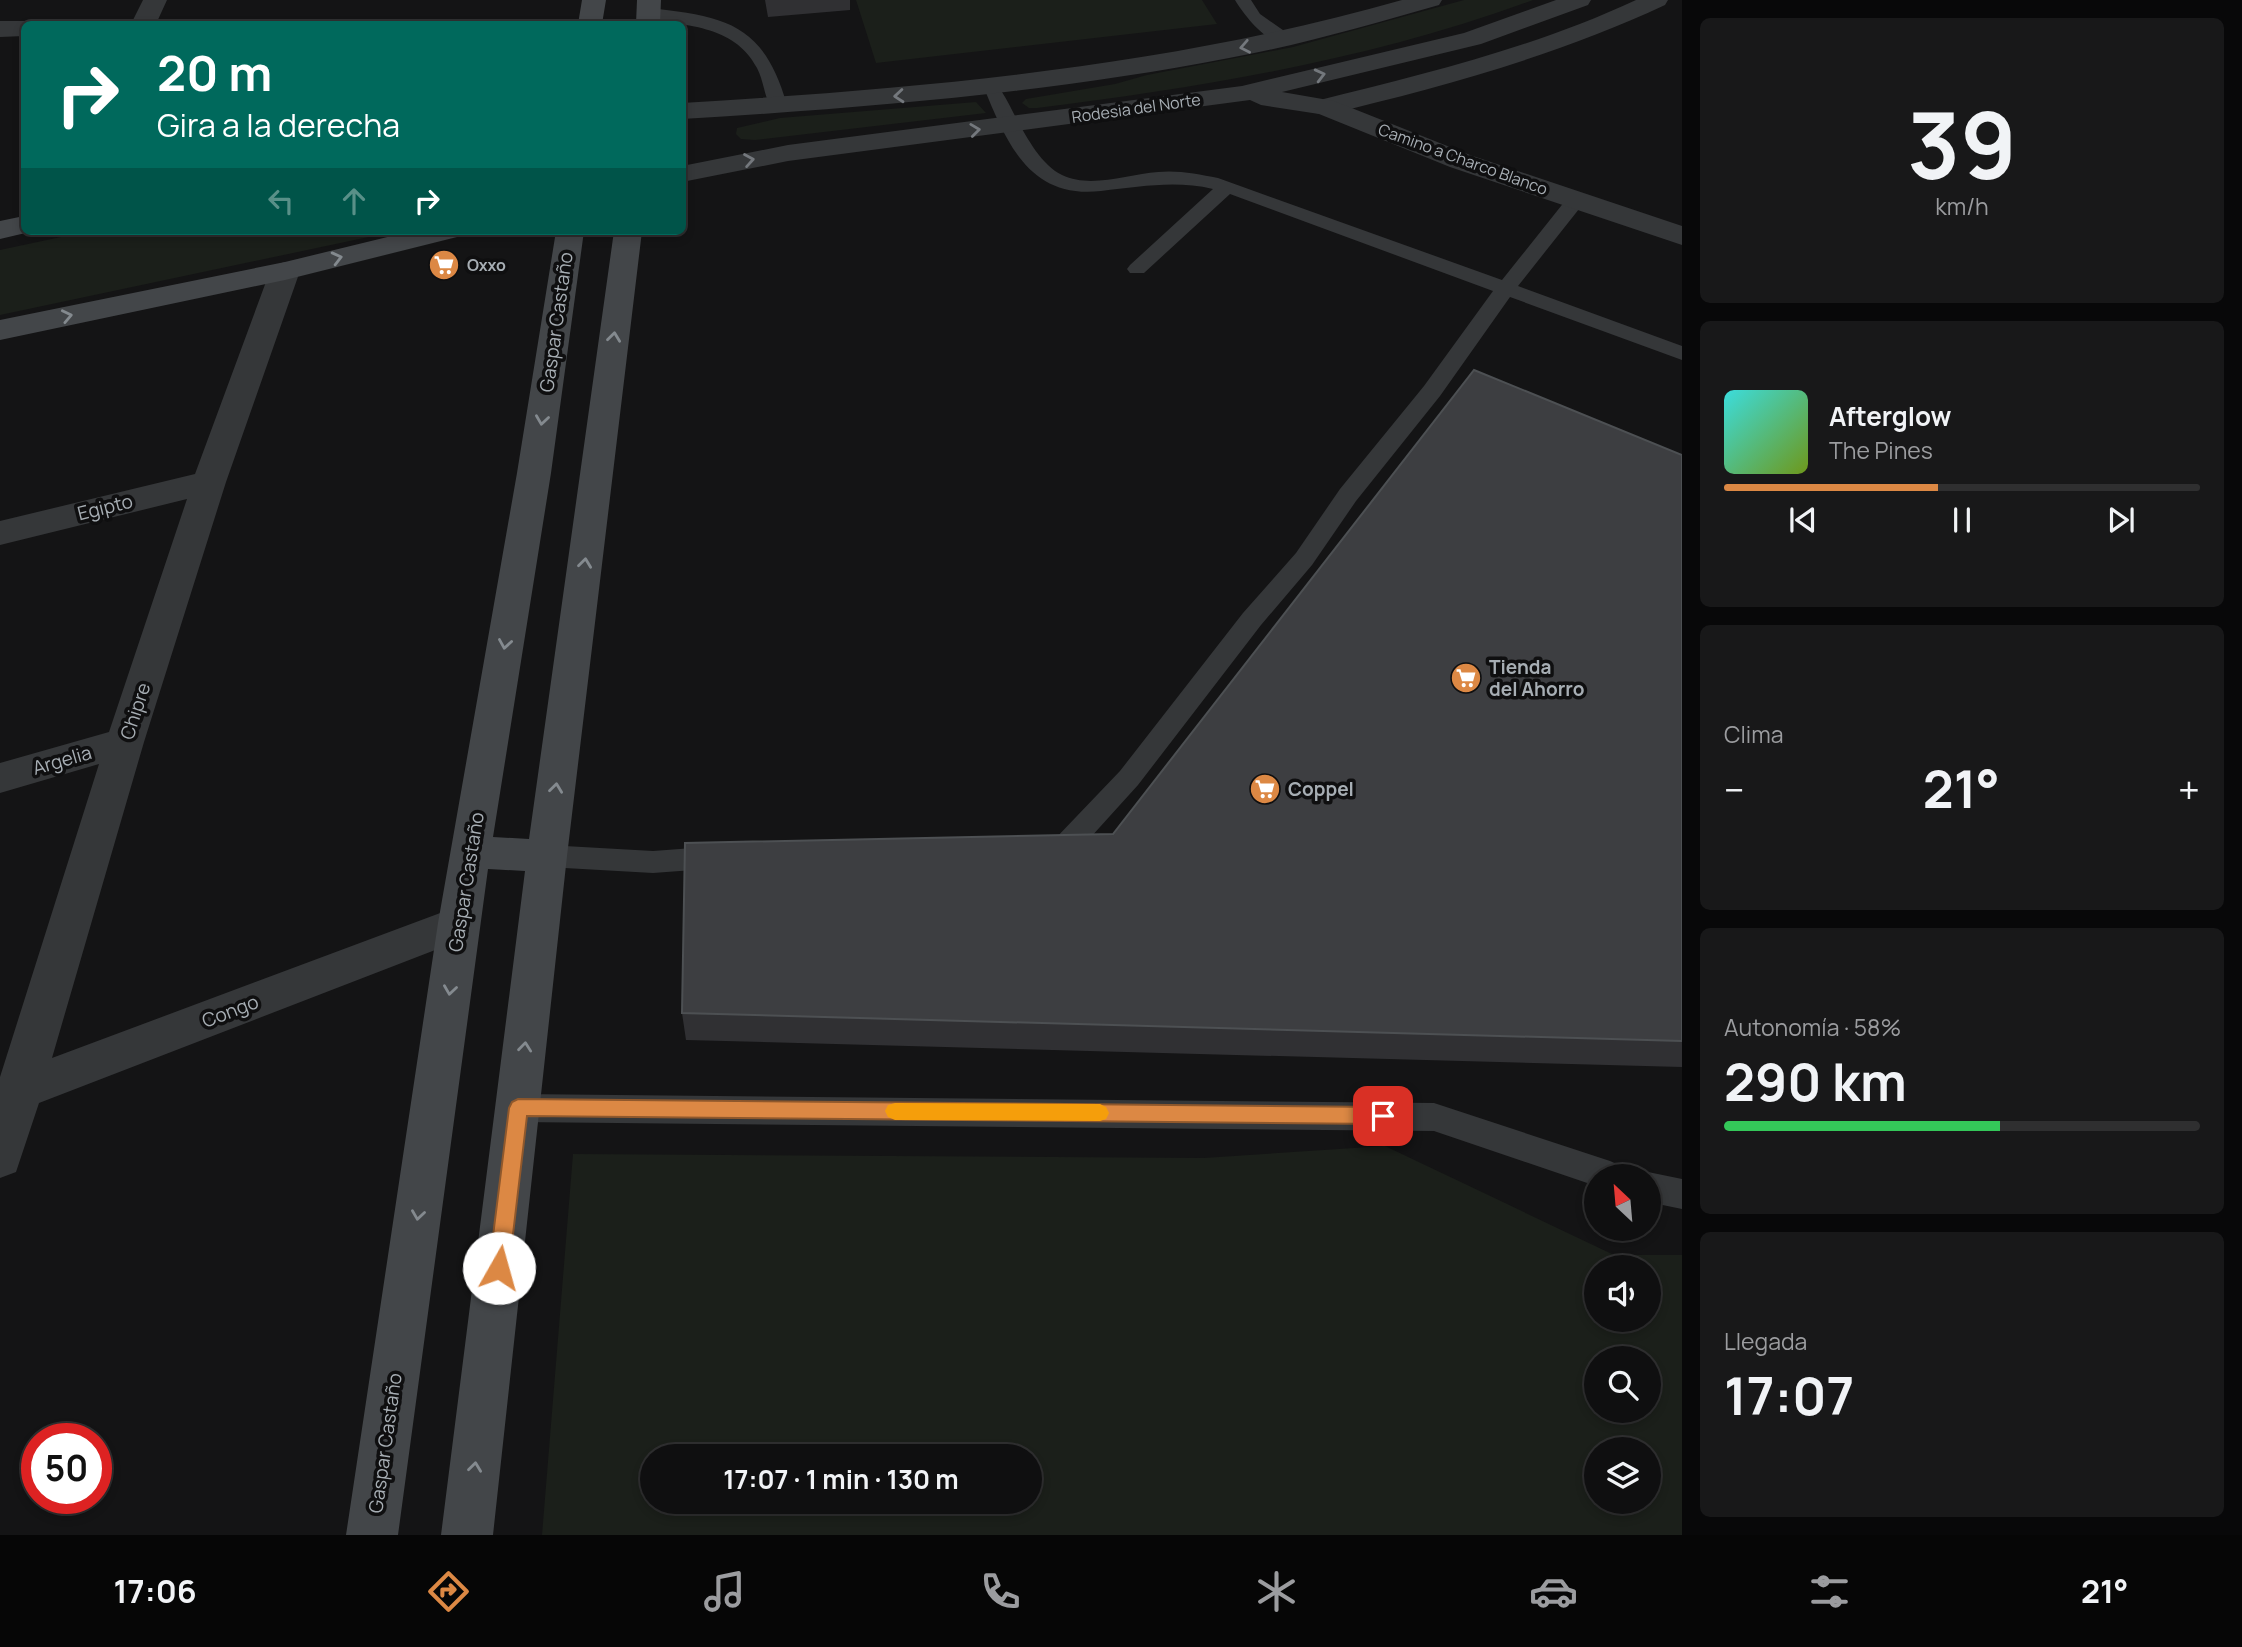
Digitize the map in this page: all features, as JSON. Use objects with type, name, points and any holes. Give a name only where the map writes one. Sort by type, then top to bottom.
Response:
[{"type":"main road","points":[[590,21],[594,0]]},
{"type":"main road","points":[[0,230],[21,226]]},
{"type":"main road","points":[[0,330],[285,271],[431,235]]},
{"type":"main road","name":"Gaspar Castaño","points":[[372,1535],[459,923],[569,235]]},
{"type":"main road","points":[[467,1535],[547,856],[627,235]]},
{"type":"main road","points":[[471,852],[547,856]]},
{"type":"street","points":[[145,21],[155,0]]},
{"type":"street","points":[[686,111],[993,88],[1170,62],[1284,39],[1430,0]]},
{"type":"street","name":"Rodesia del Norte","points":[[686,173],[788,153],[1242,94],[1472,39],[1579,0]]},
{"type":"street","points":[[1325,107],[1418,85],[1522,53],[1634,11],[1656,0]]},
{"type":"street","points":[[0,29],[21,29]]},
{"type":"street","name":"Camino a Charco Blanco","points":[[1242,94],[1325,107],[1460,161],[1682,236]]},
{"type":"street","name":"Chipre","points":[[0,1157],[10,1094],[209,482],[285,271]]},
{"type":"street","name":"Egipto","points":[[0,533],[209,482]]},
{"type":"street","name":"Argelia","points":[[0,779],[125,742]]},
{"type":"street","name":"Congo","points":[[10,1094],[459,923]]},
{"type":"lane","points":[[1243,0],[1254,17],[1284,39]]},
{"type":"lane","points":[[648,13],[701,20],[739,37],[766,65],[778,105]]},
{"type":"lane","points":[[993,88],[1009,125],[1034,162],[1048,175],[1066,184],[1090,186],[1155,177],[1188,177],[1227,186],[1682,353]]},
{"type":"lane","points":[[1137,269],[1227,186]]},
{"type":"lane","points":[[1021,850],[1062,851],[1129,778],[1252,619],[1304,559],[1348,495],[1432,391],[1505,289],[1576,200]]},
{"type":"lane","points":[[547,856],[653,862],[749,856]]},
{"type":"lane","points":[[518,1108],[1434,1117],[1584,1167]]},
{"type":"lane","points":[[1661,1190],[1682,1194]]},
{"type":"shaded area","points":[[856,0],[1202,0],[1217,24],[876,63]]},
{"type":"shaded area","points":[[1464,0],[1533,0],[1412,39],[1288,68],[1163,91],[1037,108],[1029,108],[1022,103],[1026,99],[1115,84],[1147,75],[1293,47]]},
{"type":"shaded area","points":[[976,102],[986,113],[755,140],[741,139],[736,134],[737,128],[780,118]]},
{"type":"shaded area","points":[[70,235],[378,235],[0,315],[0,250]]},
{"type":"shaded area","points":[[1385,1146],[1614,1255],[1584,1255],[1584,1332],[1661,1332],[1661,1255],[1682,1255],[1682,1535],[542,1535],[573,1154],[1204,1158]]},
{"type":"building","name":"Tienda del Ahorro","points":[[1474,370],[1682,455],[1682,1041],[682,1013],[685,843],[1113,834]]},
{"type":"slow traffic","points":[[895,1111],[1100,1113]]},
{"type":"place","name":"Oxxo","points":[[444,265]]},
{"type":"place","name":"Tienda del Ahorro","points":[[1466,678]]},
{"type":"place","name":"Coppel","points":[[1265,789]]},
{"type":"route","points":[[499,1268],[518,1108],[1383,1116]]}]
